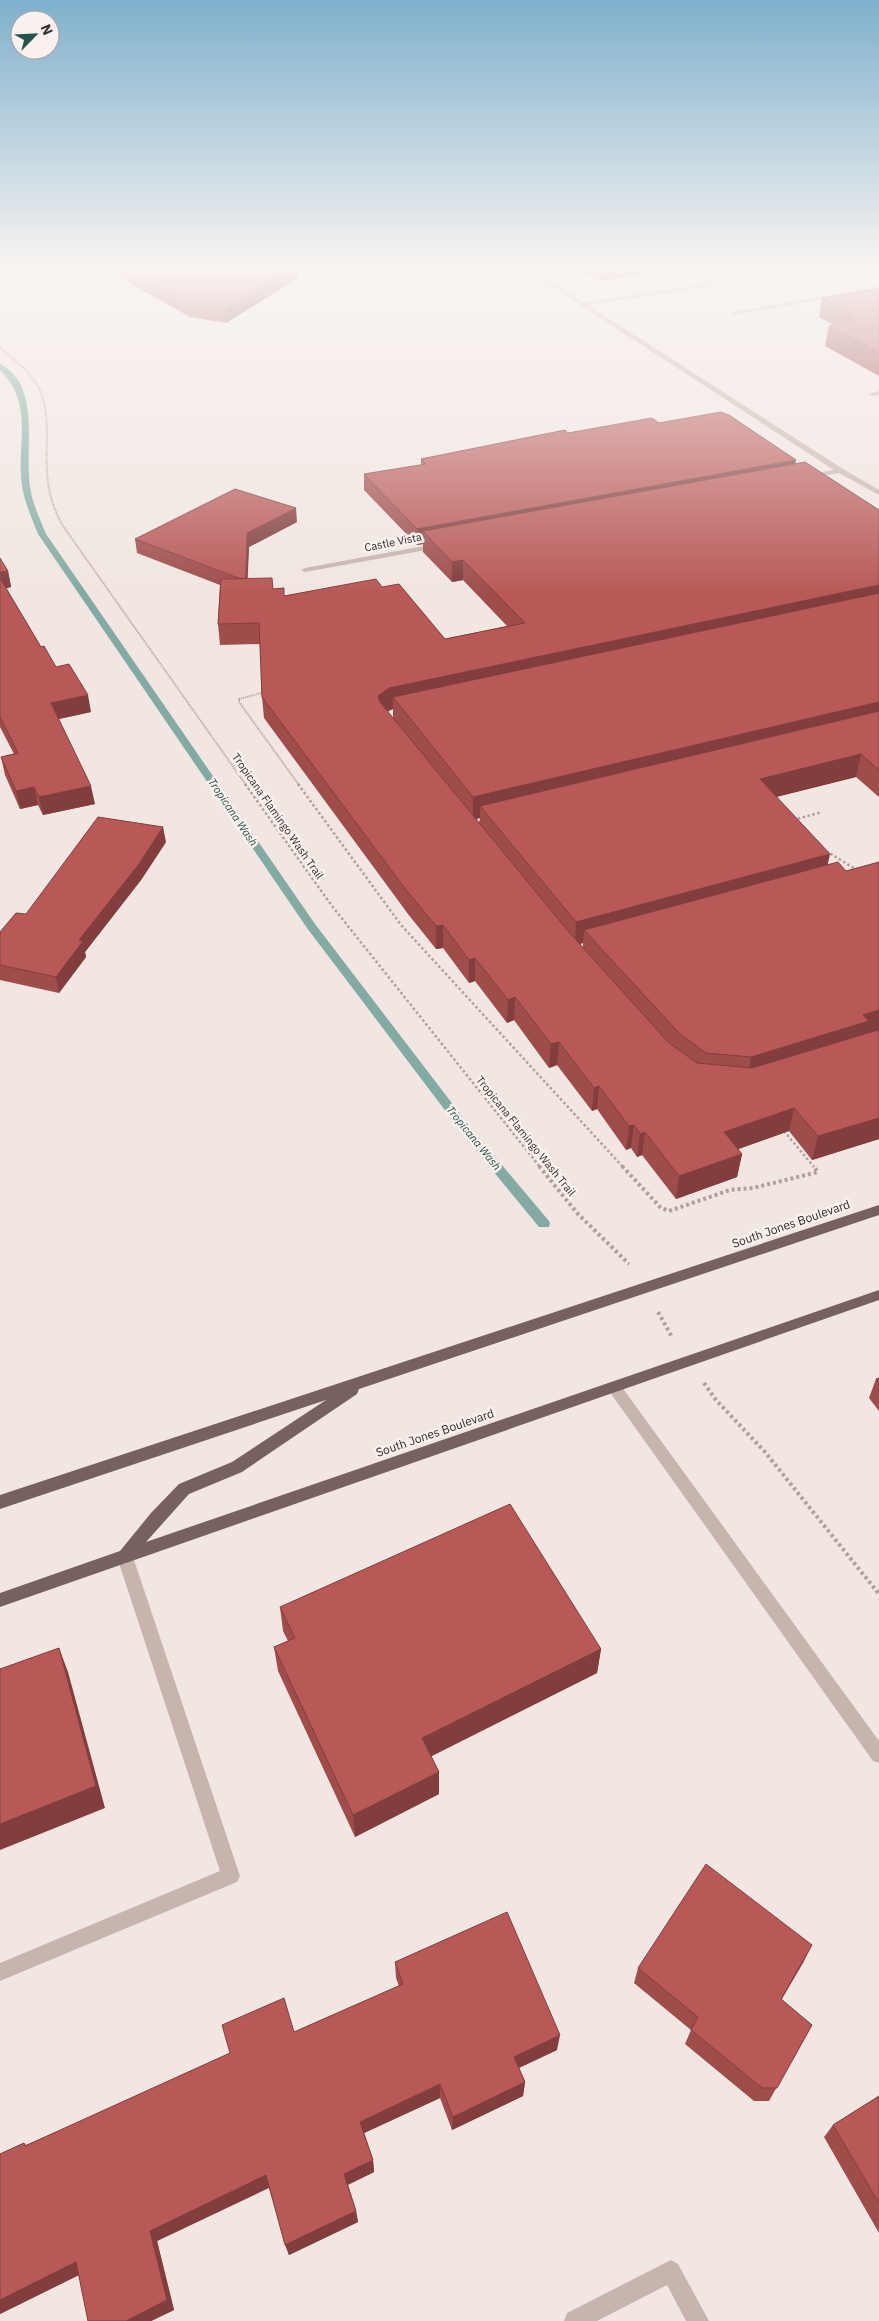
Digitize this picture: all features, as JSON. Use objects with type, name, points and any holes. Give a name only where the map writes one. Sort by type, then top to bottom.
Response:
[{"type":"main road","name":"South Jones Boulevard","points":[[0,1502],[879,1210]]},
{"type":"main road","name":"South Jones Boulevard","points":[[0,1600],[879,1295]]},
{"type":"main road","points":[[125,1556],[156,1518],[184,1489],[237,1466],[366,1380]]},
{"type":"street","points":[[695,377],[840,471],[879,493]]},
{"type":"street","points":[[799,478],[840,471]]},
{"type":"street","name":"Castle Vista","points":[[304,570],[450,543]]},
{"type":"street","points":[[614,1387],[879,1756]]},
{"type":"street","points":[[0,1972],[230,1876],[125,1556]]},
{"type":"street","points":[[575,2321],[672,2271],[698,2321]]},
{"type":"path","name":"Tropicana Flamingo Wash Trail","points":[[32,377],[44,399],[48,418],[50,495],[57,515],[68,535],[332,906],[577,1214],[623,1256]]},
{"type":"path","points":[[267,692],[239,699],[238,702],[401,925],[661,1208],[669,1211],[730,1190],[753,1188],[818,1172],[782,1129]]},
{"type":"path","points":[[788,821],[822,812]]},
{"type":"path","points":[[821,848],[861,872]]},
{"type":"path","points":[[661,1318],[670,1334]]},
{"type":"path","points":[[716,1400],[765,1452],[879,1594]]},
{"type":"building","points":[[721,412],[729,415],[796,460],[417,529],[364,474],[426,464],[421,459],[565,430],[568,433],[652,418],[659,423]]},
{"type":"building","points":[[805,462],[879,510],[879,585],[389,688],[378,696],[380,702],[568,931],[669,1043],[697,1063],[752,1068],[878,1030],[879,1118],[818,1136],[794,1108],[724,1132],[742,1154],[679,1176],[645,1132],[640,1134],[634,1125],[629,1126],[599,1086],[594,1088],[559,1042],[551,1044],[515,997],[508,1000],[475,958],[469,960],[443,925],[436,926],[407,891],[262,697],[259,623],[218,624],[221,579],[272,578],[273,589],[284,588],[284,596],[376,579],[382,587],[399,584],[445,639],[525,623],[463,560],[452,562],[423,531]]},
{"type":"building","points":[[235,489],[296,508],[247,533],[246,578],[241,579],[135,539]]},
{"type":"building","points":[[0,558],[8,571],[0,572]]},
{"type":"building","points":[[0,578],[41,647],[44,646],[56,667],[69,664],[88,695],[51,703],[91,786],[39,797],[34,787],[16,791],[1,757],[18,753],[0,717]]},
{"type":"building","points":[[879,593],[879,702],[473,797],[393,697]]},
{"type":"building","points":[[879,711],[879,770],[861,754],[760,779],[830,854],[576,922],[480,806]]},
{"type":"building","points":[[98,817],[163,827],[139,864],[79,940],[83,941],[56,977],[0,965],[0,932],[16,913],[26,914]]},
{"type":"building","points":[[838,862],[846,871],[879,862],[879,1010],[863,1015],[869,1021],[751,1057],[706,1053],[680,1034],[584,930]]},
{"type":"building","points":[[510,1504],[601,1649],[422,1738],[439,1772],[353,1815],[274,1647],[295,1638],[280,1607]]},
{"type":"building","points":[[59,1648],[96,1786],[0,1824],[0,1669]]},
{"type":"building","points":[[706,1864],[812,1945],[781,1999],[812,2025],[777,2088],[762,2088],[691,2030],[698,2017],[638,1968]]},
{"type":"building","points":[[507,1912],[560,2035],[514,2057],[525,2082],[453,2117],[440,2084],[360,2122],[373,2160],[344,2174],[356,2211],[285,2245],[266,2175],[150,2231],[167,2300],[126,2321],[88,2321],[76,2262],[0,2300],[0,2154],[24,2143],[25,2146],[230,2053],[222,2025],[284,1998],[294,2032],[403,1984],[395,1962]]},
{"type":"building","points":[[879,2096],[879,2203],[833,2125]]},
{"type":"waterway","name":"Tropicana Wash","points":[[11,377],[20,392],[24,407],[26,422],[26,486],[42,534],[311,926],[470,1135],[544,1224]]}]
